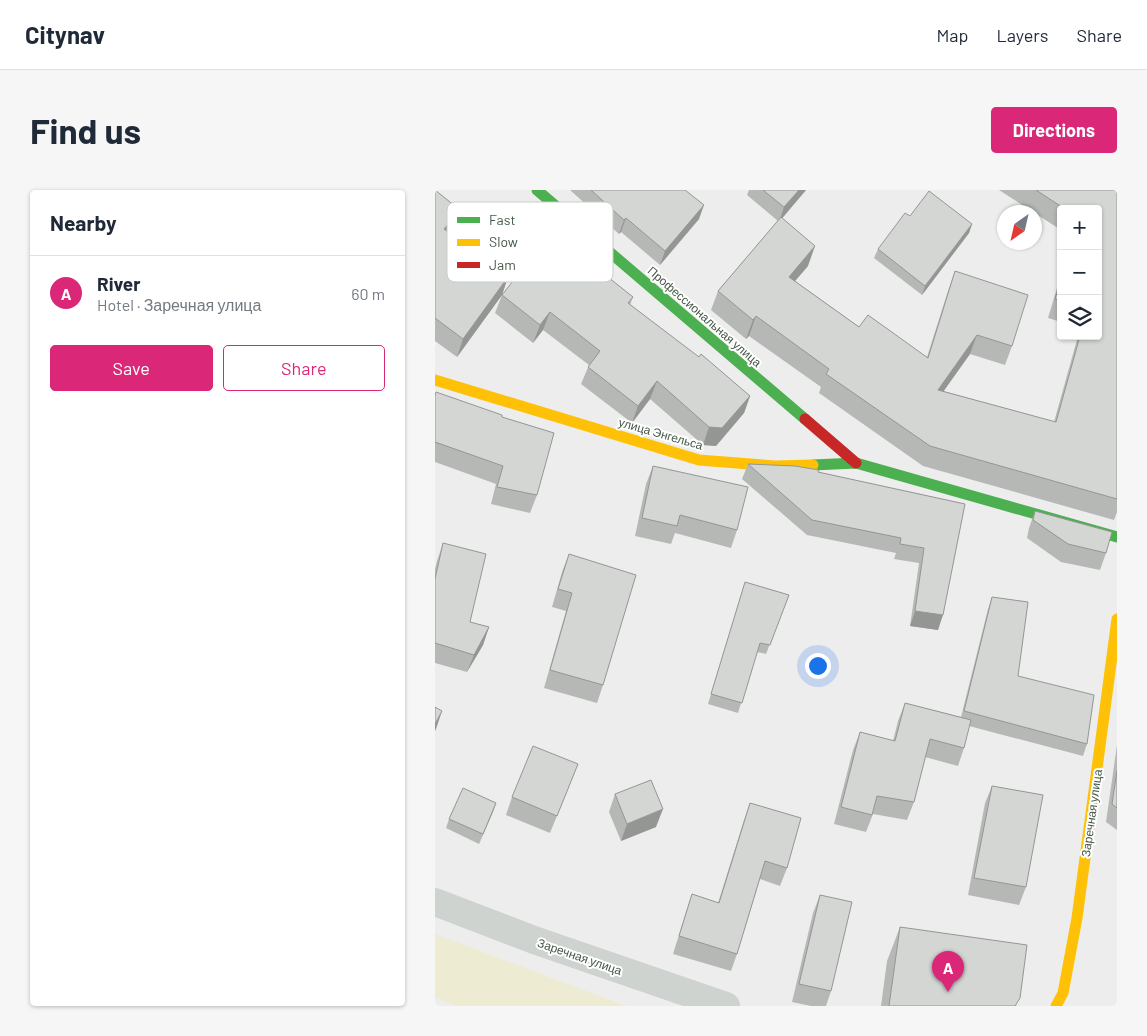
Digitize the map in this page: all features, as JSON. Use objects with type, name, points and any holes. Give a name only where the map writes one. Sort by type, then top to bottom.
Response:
[{"type":"street","name":"Профессиональная улица","points":[[537,190],[551,202]]},
{"type":"street","name":"Профессиональная улица","points":[[613,255],[856,463]]},
{"type":"street","name":"улица Энгельса","points":[[435,380],[699,460],[775,466],[856,463],[1117,537]]},
{"type":"street","name":"Заречная улица","points":[[1056,1006],[1063,993],[1077,918],[1117,619]]},
{"type":"street","name":"Заречная улица","points":[[435,902],[534,940],[725,1006]]},
{"type":"shaded area","points":[[435,934],[626,1006],[456,1006],[435,997]]},
{"type":"building","points":[[435,190],[450,202],[447,202],[447,225],[444,229],[447,231],[447,282],[504,282],[463,339],[435,318]]},
{"type":"building","points":[[591,190],[685,190],[704,205],[665,251],[626,218],[624,220],[613,210],[613,202],[604,202]]},
{"type":"building","points":[[763,190],[799,190],[784,207]]},
{"type":"building","points":[[1036,190],[1117,190],[1117,499],[930,446],[826,374],[829,369],[756,316],[753,320],[718,291],[781,217],[815,246],[789,277],[859,327],[868,315],[928,358],[955,271],[1028,295],[1012,346],[977,335],[938,390],[1056,422],[1079,340],[1102,340],[1102,205],[1059,205]]},
{"type":"building","points":[[929,191],[972,224],[925,286],[878,249],[905,213],[910,216]]},
{"type":"building","points":[[613,281],[633,297],[628,303],[699,357],[701,354],[750,396],[722,428],[709,427],[657,381],[638,406],[588,367],[600,351],[550,312],[540,325],[502,295],[512,282]]},
{"type":"building","points":[[436,392],[502,415],[502,417],[554,433],[537,495],[497,487],[503,466],[435,442]]},
{"type":"building","points":[[748,464],[795,466],[819,470],[818,472],[965,504],[943,615],[915,611],[924,548],[900,544],[901,538],[812,520]]},
{"type":"building","points":[[653,466],[748,487],[737,530],[680,515],[677,526],[642,518]]},
{"type":"building","points":[[1035,511],[1112,532],[1106,553],[1068,544],[1033,520]]},
{"type":"building","points":[[443,543],[486,554],[470,622],[489,627],[474,655],[435,643],[435,579]]},
{"type":"building","points":[[569,554],[636,575],[603,685],[550,670],[572,593],[558,589]]},
{"type":"building","points":[[745,582],[789,595],[770,645],[760,643],[742,703],[711,694]]},
{"type":"building","points":[[992,597],[1028,602],[1018,676],[1094,695],[1087,744],[964,711]]},
{"type":"building","points":[[905,703],[971,720],[964,748],[930,739],[914,802],[877,796],[872,815],[841,807],[860,732],[895,741]]},
{"type":"building","points":[[435,707],[442,711],[435,724]]},
{"type":"building","points":[[533,746],[578,764],[557,816],[512,797]]},
{"type":"building","points":[[1117,771],[1117,808],[1112,804]]},
{"type":"building","points":[[651,780],[663,809],[627,824],[615,794]]},
{"type":"building","points":[[992,786],[1043,795],[1026,887],[974,878]]},
{"type":"building","points":[[463,788],[496,803],[483,834],[449,819]]},
{"type":"building","points":[[750,803],[801,818],[787,868],[765,861],[737,954],[679,936],[692,894],[719,903]]},
{"type":"building","points":[[820,895],[852,902],[831,991],[799,984]]},
{"type":"building","points":[[900,927],[1027,945],[1020,998],[1015,1006],[889,1006]]},
{"type":"traffic: fast","points":[[537,190],[551,202]]},
{"type":"traffic: fast","points":[[613,255],[805,419]]},
{"type":"traffic: fast","points":[[813,465],[856,463],[1117,537]]},
{"type":"traffic: slow","points":[[435,380],[699,460],[775,466],[813,465]]},
{"type":"traffic: slow","points":[[1056,1006],[1063,993],[1077,918],[1117,619]]},
{"type":"traffic: jam","points":[[805,419],[856,463]]},
{"type":"place","name":"River","points":[[948,992]]}]
